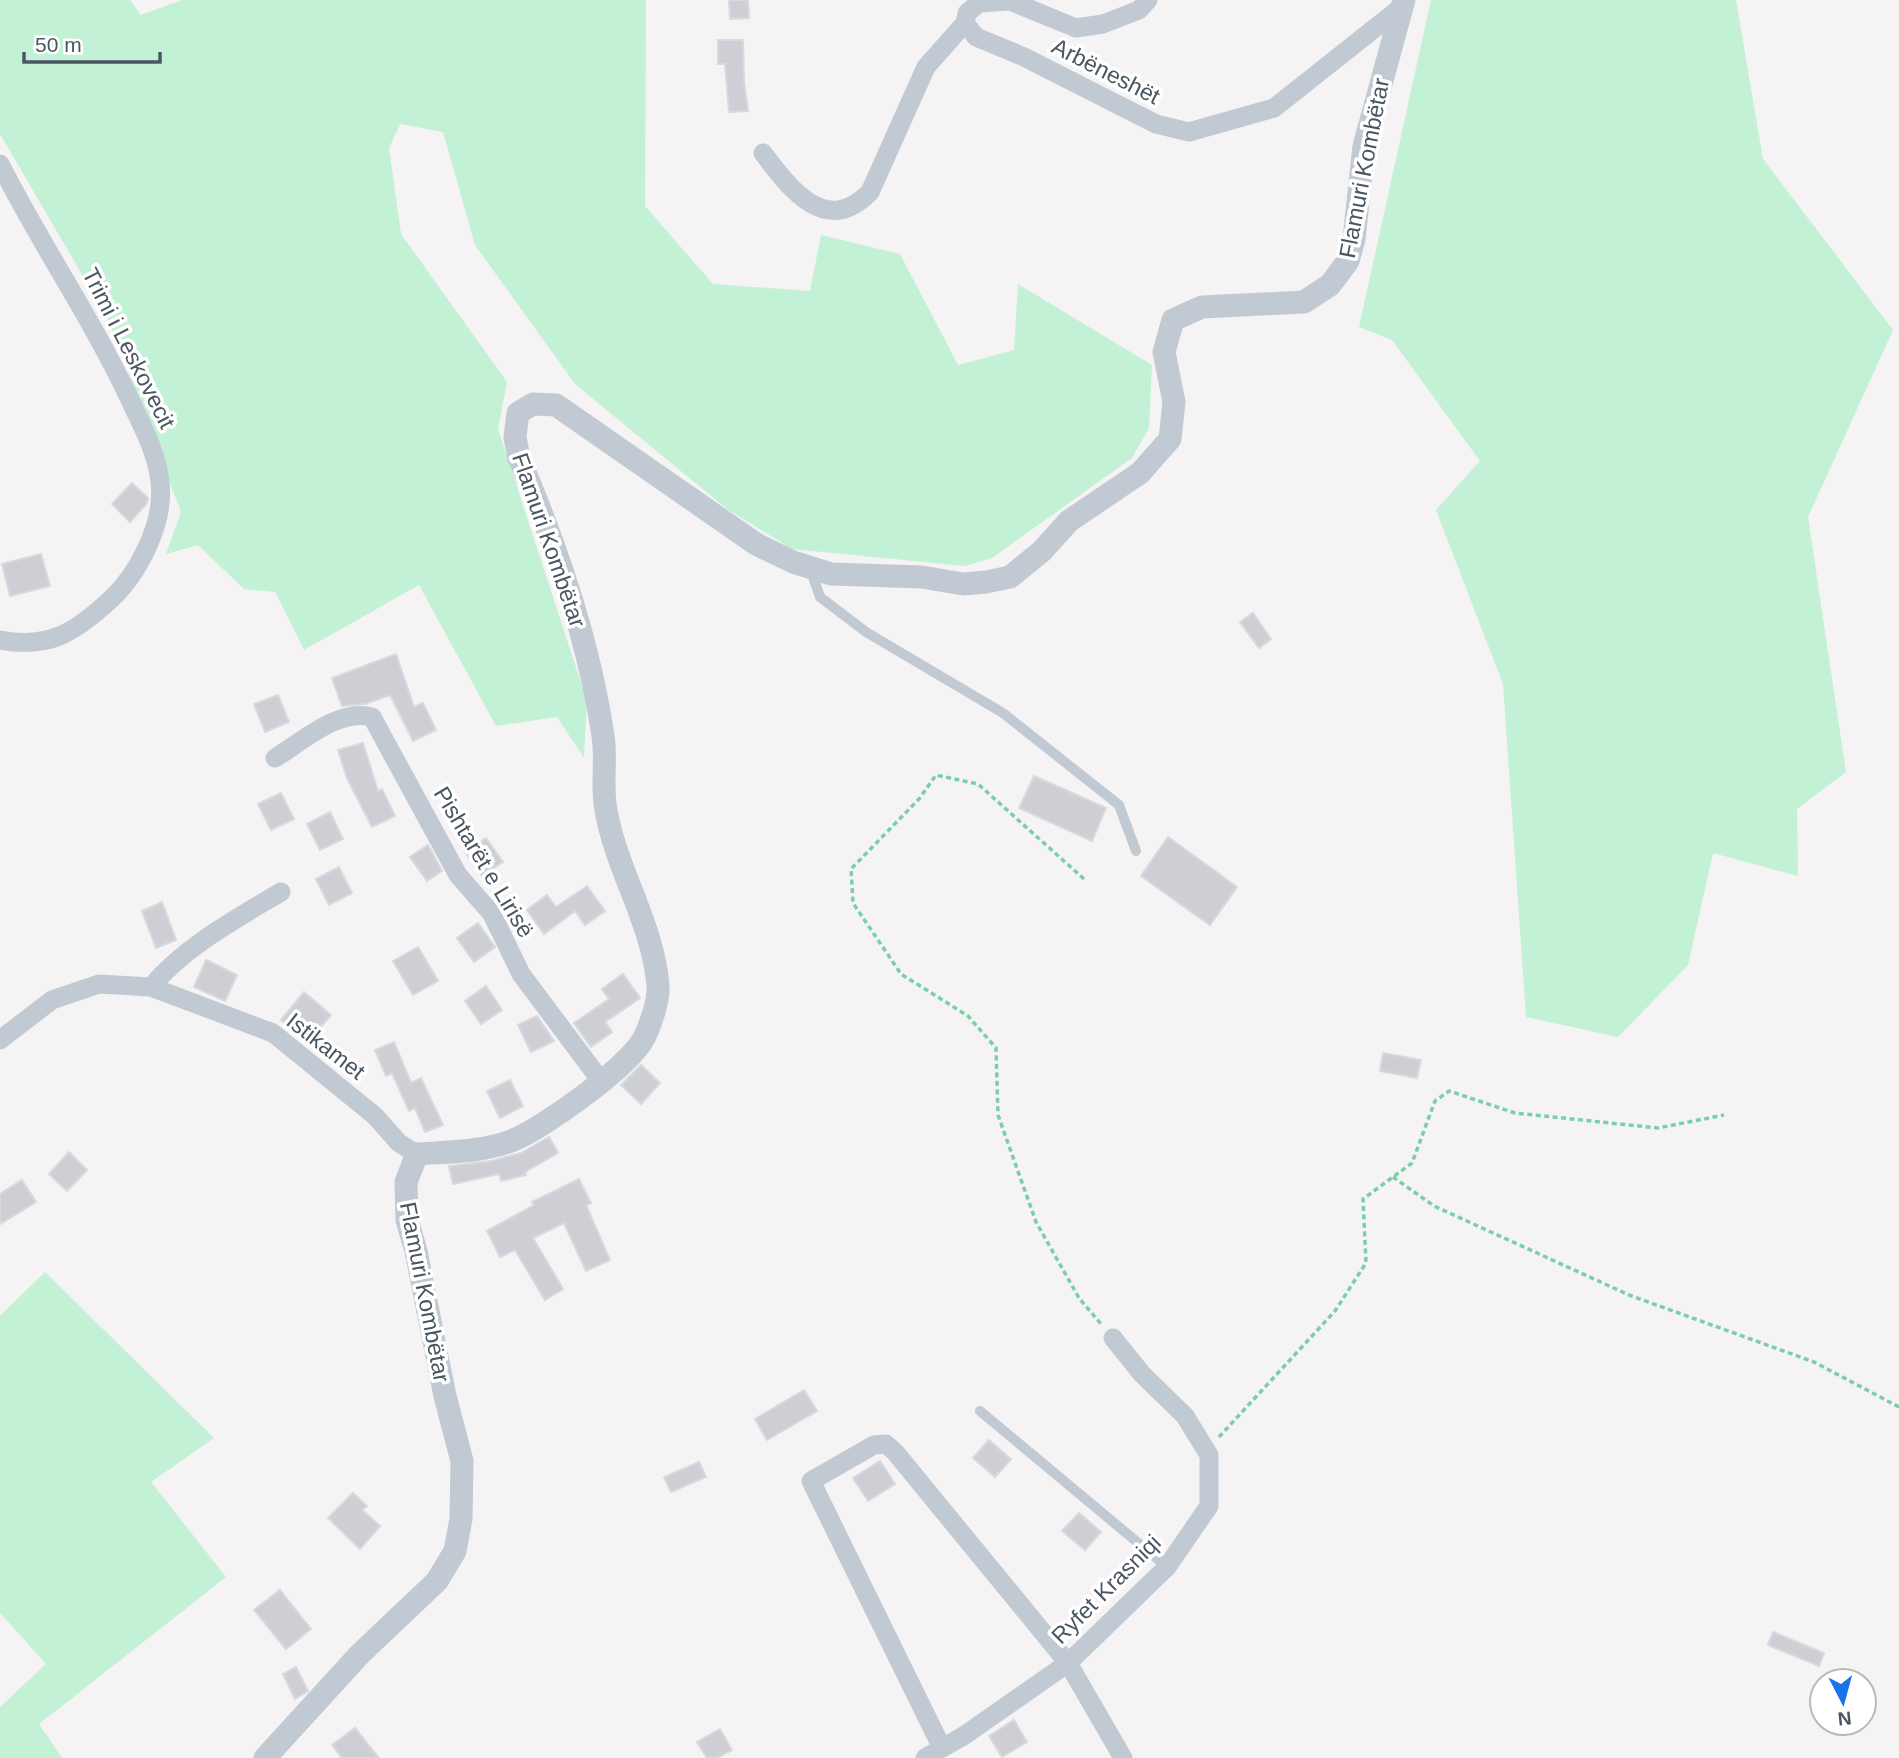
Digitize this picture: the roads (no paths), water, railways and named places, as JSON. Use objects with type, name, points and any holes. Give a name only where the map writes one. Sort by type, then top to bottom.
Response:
[{"type":"street","name":"Arbëneshët","points":[[1148,0],[1139,10],[1103,24],[1076,28],[1010,1],[979,3],[967,13],[965,23],[976,37],[1022,56],[1156,124],[1189,132],[1274,108],[1404,3]]},
{"type":"street","name":"Flamuri Kombëtar","points":[[265,1758],[359,1654],[437,1581],[455,1551],[461,1519],[462,1461],[444,1396],[416,1251],[407,1220],[405,1182],[417,1154],[465,1151],[510,1141],[543,1126],[601,1081],[644,1039],[658,990],[646,930],[608,826],[602,791],[604,740],[580,626],[519,458],[515,437],[518,413],[533,404],[556,405],[756,544],[831,574],[922,577],[963,584],[1010,577],[1042,551],[1069,521],[1140,473],[1170,439],[1174,402],[1164,352],[1173,320],[1202,307],[1304,302],[1330,285],[1348,261],[1354,239],[1364,146],[1404,3]]},
{"type":"street","points":[[763,153],[792,192],[823,209],[839,212],[857,206],[870,192],[926,67],[965,23]]},
{"type":"street","name":"Trimi i Leskovecit","points":[[0,164],[115,367],[154,450],[161,484],[155,531],[115,596],[86,622],[44,643],[0,640]]},
{"type":"street","name":"Pishtarët e Lirisë","points":[[275,758],[342,718],[362,715],[372,717],[458,875],[492,914],[521,974],[601,1081]]},
{"type":"street","points":[[151,987],[162,973],[218,931],[281,892]]},
{"type":"street","name":"Istikamet","points":[[0,1040],[52,1000],[99,984],[139,984],[151,987],[272,1033],[375,1116],[400,1143],[417,1154]]},
{"type":"street","name":"Ryfet Krasniqi","points":[[925,1758],[1068,1662],[1167,1567],[1209,1506],[1209,1455],[1185,1416],[1142,1374],[1113,1338]]},
{"type":"street","points":[[942,1748],[811,1480],[874,1445],[886,1444],[1068,1662],[1123,1758]]},
{"type":"lane","points":[[810,567],[820,597],[829,604],[866,632],[1003,713],[1119,805],[1136,851]]},
{"type":"lane","points":[[980,1411],[1167,1567]]}]
